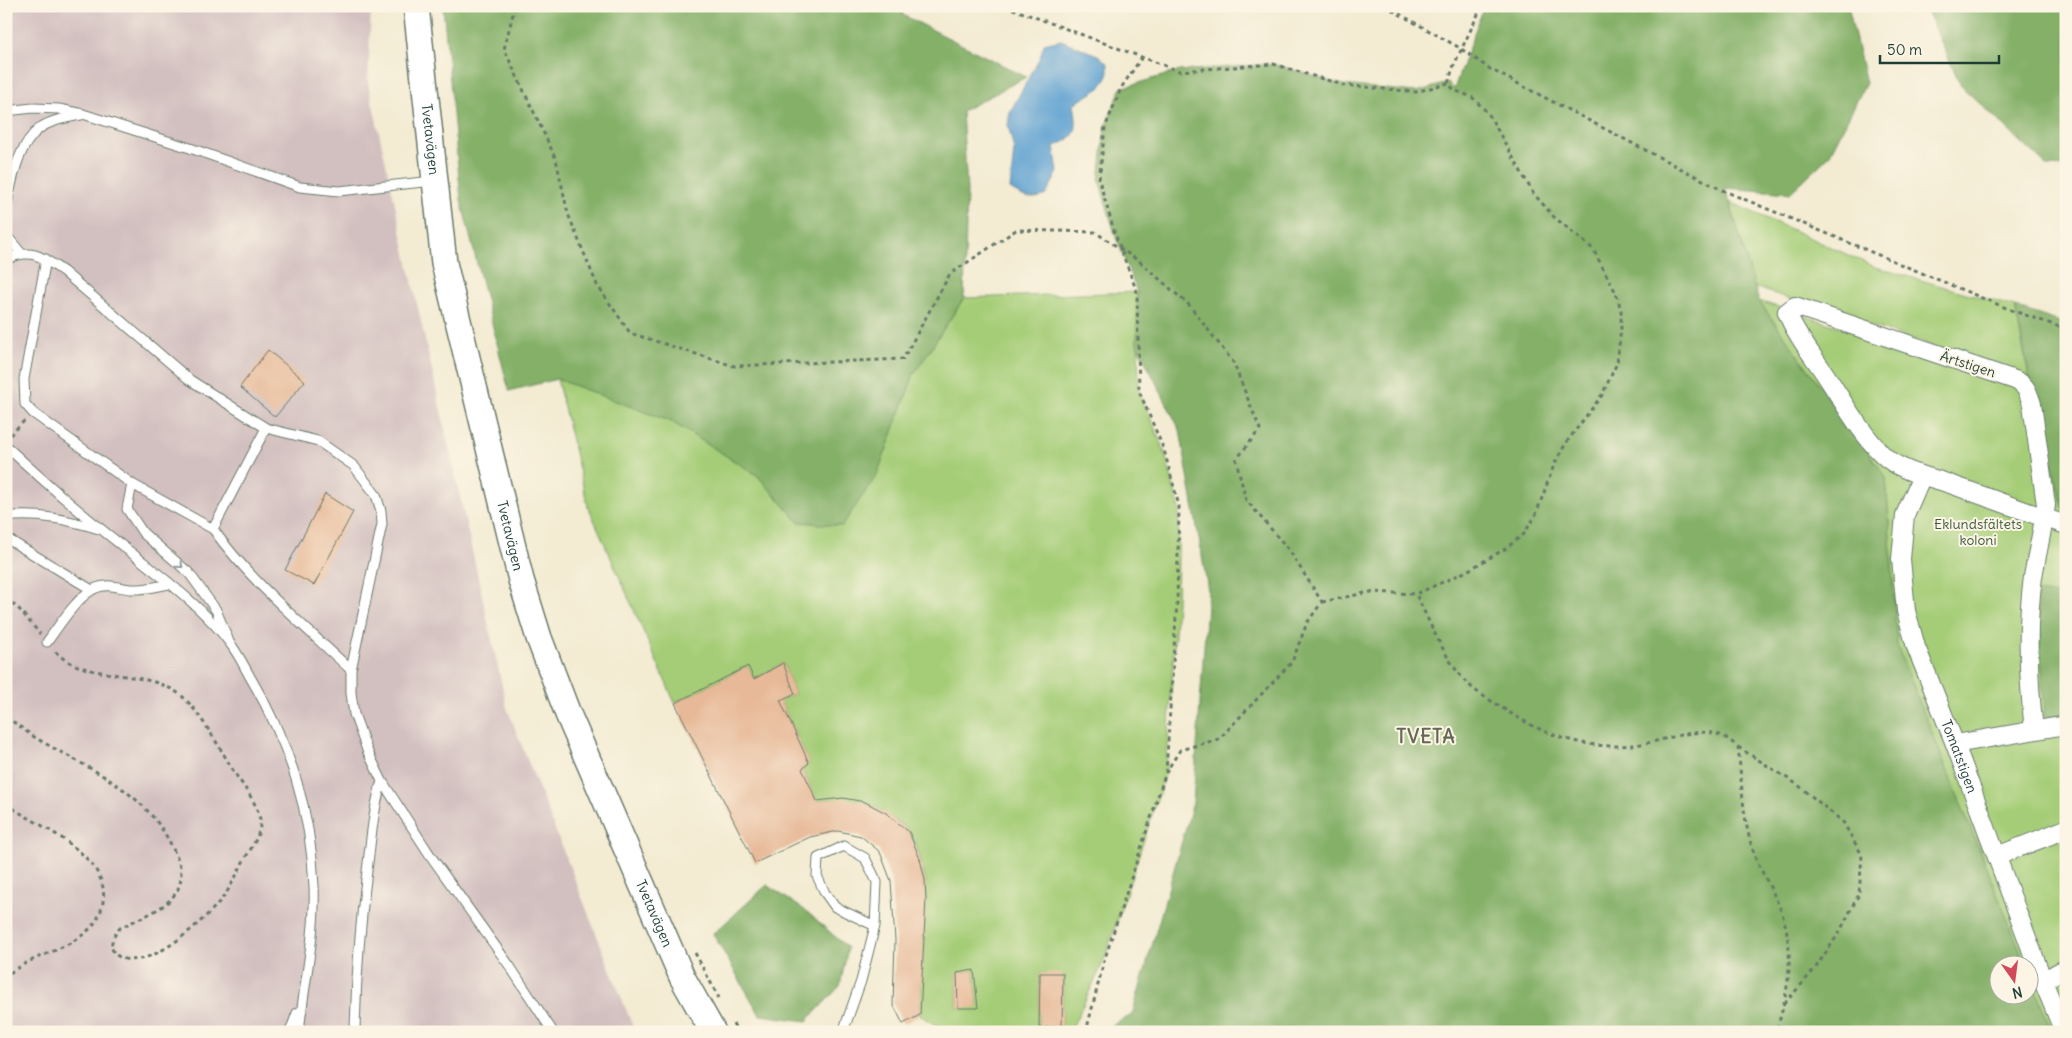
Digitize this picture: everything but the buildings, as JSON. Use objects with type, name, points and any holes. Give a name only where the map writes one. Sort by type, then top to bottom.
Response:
[{"type":"main road","name":"Tvetavägen","points":[[416,6],[444,263],[521,580],[539,638],[568,714],[682,977],[713,1032]]},
{"type":"street","name":"Ärtstigen","points":[[1922,476],[1894,464],[1882,455],[1858,424],[1789,318],[1787,312],[1791,308],[1796,306],[2022,383],[2028,391],[2032,404],[2046,505],[2033,577],[2028,632],[2028,685],[2034,730]]},
{"type":"street","points":[[1922,476],[2066,525]]},
{"type":"street","name":"Tomatstigen","points":[[1922,476],[1905,515],[1901,559],[1906,611],[1916,647],[1955,744],[2043,981],[2064,1032]]},
{"type":"street","points":[[1955,744],[2066,725]]},
{"type":"street","points":[[1997,856],[2066,829]]},
{"type":"street","points":[[2043,981],[2066,968]]},
{"type":"lane","points":[[6,111],[33,108],[60,109],[83,114],[190,148],[300,187],[339,191],[435,181]]},
{"type":"lane","points":[[6,209],[9,176],[31,138],[41,128],[52,122],[83,114]]},
{"type":"lane","points":[[6,235],[21,253]]},
{"type":"lane","points":[[6,260],[21,253],[34,254],[46,259],[64,272],[190,380],[266,428],[318,441],[354,466],[376,495],[381,511],[382,524],[351,670],[351,693],[354,714],[367,750],[382,781],[430,855],[509,965],[553,1032]]},
{"type":"lane","points":[[46,259],[24,379],[25,404],[33,413],[132,484],[213,529],[230,553],[276,600],[351,670]]},
{"type":"lane","points":[[213,529],[266,428]]},
{"type":"lane","points":[[6,446],[103,530],[170,584],[202,613],[232,646]]},
{"type":"lane","points":[[132,484],[127,509],[143,533],[189,573],[216,610],[232,646],[283,740],[303,802],[314,887],[310,948],[299,1032]]},
{"type":"lane","points":[[6,517],[39,516],[67,520],[103,530]]},
{"type":"lane","points":[[6,538],[92,590]]},
{"type":"lane","points":[[47,642],[76,604],[92,590],[106,586],[136,589],[170,584]]},
{"type":"lane","points":[[355,1032],[357,958],[375,805],[382,781]]},
{"type":"lane","points":[[843,1032],[861,981],[875,926],[877,882],[865,858],[844,846],[818,858],[817,876],[825,893],[836,907],[875,926]]},
{"type":"lane","points":[[290,1032],[302,1000]]},
{"type":"path","points":[[515,6],[504,49],[556,159],[568,214],[597,285],[630,333],[734,366],[903,359],[950,274],[1016,230],[1095,232],[1139,261],[1189,305],[1233,362],[1260,429],[1236,460],[1246,500],[1289,550],[1322,602]]},
{"type":"path","points":[[1005,6],[1179,71],[1273,64],[1343,84],[1416,92],[1448,83]]},
{"type":"path","points":[[1384,6],[1460,48],[1490,69],[1722,190],[2011,310],[2066,329]]},
{"type":"path","points":[[1448,83],[1454,65],[1482,6]]},
{"type":"path","points":[[1142,58],[1121,88],[1105,128],[1099,180],[1137,292],[1139,391],[1164,450],[1179,506],[1177,602],[1166,772]]},
{"type":"path","points":[[1086,1032],[1104,961],[1166,772],[1180,750],[1219,739],[1292,662],[1307,623],[1322,602],[1370,592],[1416,594],[1465,572],[1505,549],[1524,534],[1536,514],[1554,465],[1566,443],[1602,395],[1617,363],[1621,310],[1616,293],[1593,249],[1554,217],[1533,193],[1488,113],[1472,97],[1454,90],[1448,83]]},
{"type":"path","points":[[6,438],[33,413]]},
{"type":"path","points":[[1416,594],[1449,660],[1466,682],[1505,710],[1545,732],[1570,742],[1628,746],[1659,742],[1700,732],[1722,735],[1798,785],[1843,822],[1862,855],[1859,894],[1839,934],[1814,970],[1785,1004]]},
{"type":"path","points":[[6,598],[59,656],[91,669],[149,679],[183,697],[229,763],[255,806],[260,826],[256,838],[224,895],[207,915],[190,930],[156,954],[130,960],[120,959],[115,954],[112,946],[114,935],[120,928],[168,902],[180,885],[182,877],[180,864],[170,840],[140,802],[98,773],[6,718]]},
{"type":"path","points":[[1738,747],[1748,826],[1754,852],[1788,932],[1790,956],[1785,1004],[1776,1032]]},
{"type":"path","points":[[6,804],[82,853],[93,864],[98,874],[103,887],[104,899],[101,912],[94,925],[81,937],[26,963],[6,975]]},
{"type":"shaded area","points":[[6,6],[371,6],[368,83],[507,708],[635,1032],[6,1032]]},
{"type":"green space","points":[[443,6],[900,6],[903,15],[1026,77],[962,111],[967,190],[964,298],[914,374],[877,475],[842,526],[799,522],[757,475],[672,422],[557,379],[509,391],[461,200]]},
{"type":"green space","points":[[1484,6],[1848,6],[1866,83],[1829,156],[1790,193],[1725,188],[1759,301],[1886,477],[1897,646],[2022,956],[1990,956],[1990,1006],[2040,1006],[2040,1001],[2052,1032],[1099,1032],[1132,1015],[1193,803],[1208,590],[1180,430],[1137,345],[1137,292],[1115,234],[1099,180],[1105,128],[1121,88],[1179,71],[1273,64],[1343,85],[1416,92],[1448,83],[1454,89]]},
{"type":"green space","points":[[1925,6],[2066,6],[2066,167],[2047,166],[1961,86]]},
{"type":"green space","points":[[1730,202],[1875,267],[2015,307],[2029,378],[1754,287]]},
{"type":"green space","points":[[1137,292],[1139,391],[1164,450],[1179,506],[1177,602],[1166,772],[1104,961],[1070,1032],[946,1032],[920,1015],[925,880],[912,837],[902,825],[885,813],[867,804],[839,799],[817,801],[802,769],[809,763],[780,700],[795,694],[783,663],[754,679],[748,666],[675,703],[588,506],[557,379],[672,422],[757,475],[799,522],[877,475],[914,374],[964,298]],"holes":[[[974,970],[978,1007],[958,1008],[957,974]],[[1040,973],[1063,974],[1062,1026],[1039,1028]]]},
{"type":"green space","name":"Eklundsfältets koloni","points":[[1759,301],[2032,389],[2064,510],[2066,511],[2066,1032],[2052,1032],[2040,1001],[2040,956],[2022,956],[1897,646],[1886,477]]},
{"type":"green space","points":[[2015,307],[2066,324],[2066,511],[2064,510],[2032,389]]},
{"type":"green space","points":[[2037,592],[2066,596],[2066,714],[2045,717]]},
{"type":"green space","points":[[767,885],[806,911],[848,948],[840,986],[807,1021],[760,1015],[713,934]]},
{"type":"water","points":[[1061,40],[1098,55],[1108,64],[1108,76],[1100,88],[1074,104],[1075,131],[1068,139],[1054,146],[1058,172],[1046,195],[1028,198],[1010,189],[1014,150],[1008,125],[1010,112],[1040,57],[1044,44]]},
{"type":"district","name":"TVETA","points":[[1426,736]]}]
